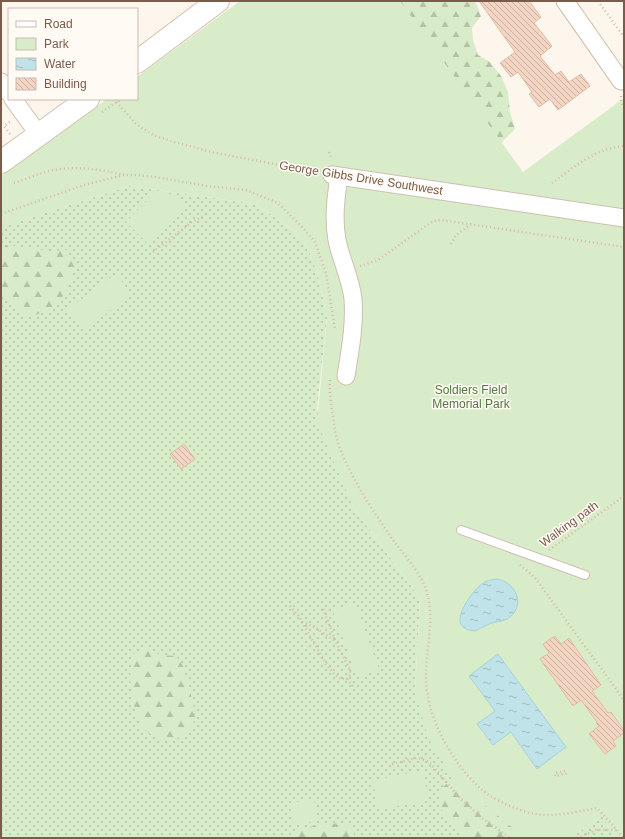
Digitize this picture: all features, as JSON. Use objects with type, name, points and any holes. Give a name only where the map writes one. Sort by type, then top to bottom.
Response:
[{"type":"street","points":[[138,61],[218,1]]},
{"type":"street","points":[[565,1],[623,80]]},
{"type":"street","points":[[1,82],[8,92]]},
{"type":"street","points":[[14,100],[39,135]]},
{"type":"street","points":[[1,162],[39,135],[93,107]]},
{"type":"street","points":[[335,175],[335,222],[337,240],[351,288],[353,314],[346,376]]},
{"type":"street","name":"George Gibbs Drive Southwest","points":[[335,175],[624,218]]},
{"type":"lane","points":[[461,530],[585,575]]},
{"type":"path","points":[[598,1],[624,37]]},
{"type":"path","points":[[93,107],[119,100]]},
{"type":"path","name":"George Gibbs Drive Southwest","points":[[116,102],[136,124],[153,135],[174,142],[216,153],[335,175]]},
{"type":"path","points":[[552,184],[594,153],[624,146]]},
{"type":"path","points":[[14,183],[52,170],[75,168],[104,170],[124,175],[150,176],[207,186],[246,190],[278,203],[302,226],[315,242],[326,272],[332,304]]},
{"type":"path","points":[[1,214],[84,185],[124,175]]},
{"type":"path","points":[[153,252],[192,222],[204,216]]},
{"type":"path","points":[[326,272],[346,269],[378,260],[433,221],[441,220],[624,247]]},
{"type":"path","points":[[451,244],[456,235],[471,224]]},
{"type":"path","points":[[330,402],[337,438],[347,465],[373,510],[422,580],[428,595],[429,642],[426,680],[428,699],[444,741],[455,760],[478,787],[515,809],[535,814],[562,815],[597,808],[623,838]]},
{"type":"path","name":"Walking path","points":[[537,558],[624,496]]},
{"type":"path","points":[[514,563],[524,568],[536,579],[624,700]]},
{"type":"path","points":[[290,606],[298,615],[326,664],[335,675],[341,679],[347,679]]},
{"type":"path","points":[[323,609],[336,642],[349,668],[351,674],[347,679]]},
{"type":"path","points":[[301,622],[313,626],[336,642]]},
{"type":"path","points":[[347,679],[354,688]]},
{"type":"path","points":[[392,764],[417,758],[431,764],[459,797],[482,818],[510,838]]},
{"type":"path","points":[[565,771],[555,773],[555,776],[569,773]]},
{"type":"path","points":[[577,838],[596,830],[617,830]]},
{"type":"green space","name":"Soldiers Field Memorial Park","points":[[240,1],[400,1],[523,172],[624,98],[624,838],[617,838],[602,816],[570,838],[525,838],[454,780],[428,738],[415,692],[420,598],[353,507],[317,422],[327,317],[318,275],[308,248],[292,229],[255,204],[129,186],[11,224],[1,232],[1,176],[106,100],[138,100],[138,76]]},
{"type":"green space","points":[[364,1],[475,1],[481,16],[472,28],[473,40],[478,55],[490,62],[501,76],[508,92],[510,112],[515,129],[498,146]]},
{"type":"green space","points":[[129,186],[255,204],[292,229],[308,248],[318,275],[327,317],[317,409],[353,507],[420,598],[415,692],[454,780],[525,838],[1,838],[1,232],[10,224]]},
{"type":"green space","points":[[155,192],[176,195],[187,206],[149,245],[126,222]]},
{"type":"green space","points":[[6,245],[50,251],[67,250],[76,267],[65,294],[49,310],[27,318],[1,296],[1,251]]},
{"type":"green space","points":[[116,274],[132,295],[83,330],[68,309]]},
{"type":"green space","points":[[355,603],[379,669],[357,677],[333,611]]},
{"type":"green space","points":[[144,648],[160,655],[176,656],[183,666],[193,703],[195,719],[189,730],[176,739],[157,739],[141,727],[133,702],[130,678],[132,655]]},
{"type":"green space","points":[[423,771],[428,801],[378,809],[373,780]]},
{"type":"green space","points":[[459,772],[512,816],[517,838],[464,838],[439,807],[441,789]]},
{"type":"green space","points":[[314,799],[318,821],[294,825],[289,803]]},
{"type":"green space","points":[[602,816],[617,838],[570,838]]},
{"type":"green space","points":[[348,823],[356,838],[286,838],[292,833],[307,827],[323,824]]},
{"type":"water","points":[[497,579],[509,584],[516,594],[518,600],[515,612],[508,619],[494,622],[475,631],[468,630],[463,627],[460,623],[461,614],[469,598],[477,588],[484,583],[489,580]]},
{"type":"water","points":[[498,654],[566,747],[537,769],[511,732],[493,745],[477,724],[495,711],[469,676]]},
{"type":"building","points":[[479,1],[529,1],[541,17],[534,23],[552,46],[540,56],[555,75],[561,71],[569,82],[581,74],[590,86],[558,110],[550,99],[539,107],[529,94],[532,92],[518,72],[511,77],[500,63],[515,52]]},
{"type":"building","points":[[184,444],[195,459],[181,469],[170,454]]},
{"type":"building","points":[[555,636],[561,644],[569,638],[601,685],[592,691],[608,713],[611,712],[624,730],[624,733],[613,741],[616,746],[605,754],[589,734],[599,726],[596,723],[597,722],[581,700],[573,706],[540,659],[549,653],[543,644]]}]
